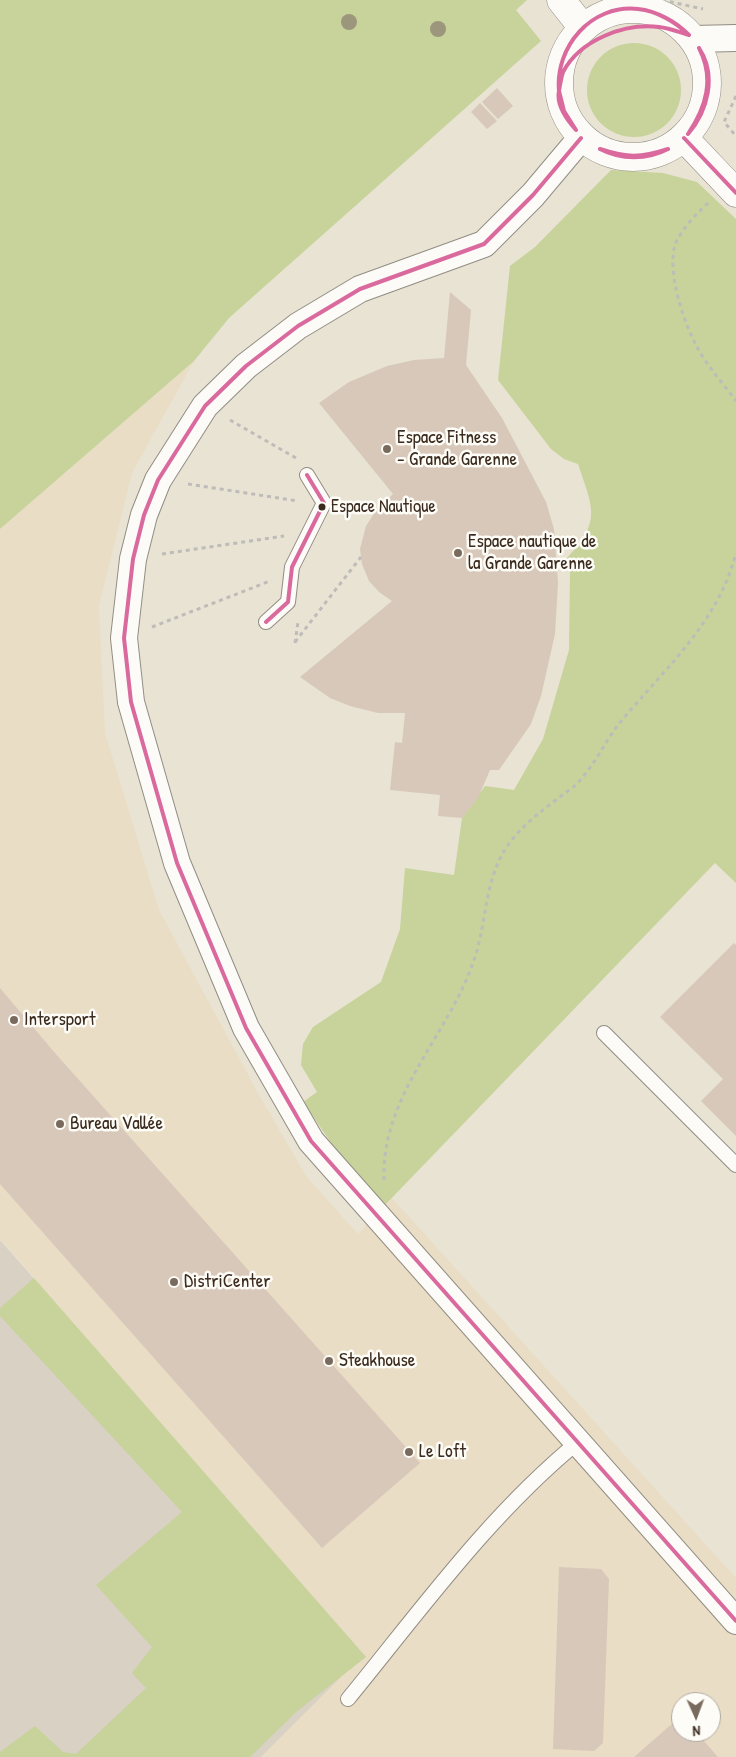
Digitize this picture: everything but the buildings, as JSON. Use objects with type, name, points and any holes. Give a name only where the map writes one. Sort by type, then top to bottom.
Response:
[{"type":"main road","points":[[561,0],[583,28]]},
{"type":"main road","points":[[638,8],[659,13],[678,23],[693,38],[703,55],[708,74],[707,98],[698,121],[684,138],[666,151],[642,157],[618,157],[596,148],[581,138],[570,124],[560,100],[558,74],[566,49],[583,28],[596,18],[617,10],[638,8]]},
{"type":"main road","points":[[684,138],[736,193]]},
{"type":"street","points":[[693,38],[736,38]]},
{"type":"street","points":[[581,138],[533,196],[484,244],[360,289],[298,326],[246,366],[205,406],[158,480],[144,515],[133,559],[124,638],[131,702],[177,863],[246,1028],[311,1141],[736,1621]]},
{"type":"lane","points":[[266,622],[288,602],[292,567],[324,503],[307,475]]},
{"type":"lane","points":[[604,1032],[736,1165]]},
{"type":"lane","points":[[348,1699],[474,1545],[552,1464],[578,1442]]},
{"type":"path","points":[[662,0],[708,10]]},
{"type":"path","points":[[736,96],[724,122],[736,136]]},
{"type":"path","points":[[696,214],[675,244],[673,267],[677,292],[696,345],[736,401]]},
{"type":"path","points":[[205,406],[300,461]]},
{"type":"path","points":[[158,480],[229,489],[322,506]]},
{"type":"path","points":[[133,559],[204,547],[309,534]]},
{"type":"path","points":[[375,1213],[384,1200],[383,1170],[388,1134],[397,1105],[465,984],[474,961],[496,864],[510,842],[527,823],[581,780],[621,721],[693,638],[718,596],[736,553]]},
{"type":"path","points":[[295,643],[360,556]]},
{"type":"path","points":[[124,638],[274,579]]},
{"type":"shaded area","points":[[194,361],[132,473],[99,606],[105,733],[159,910],[258,1093],[306,1176],[358,1234],[392,1198],[736,1578],[736,1757],[250,1757],[296,1712],[366,1657],[0,1239],[0,529]]},
{"type":"shaded area","points":[[0,1240],[366,1657],[344,1674],[261,1757],[0,1757]]},
{"type":"green space","points":[[0,0],[527,0],[516,10],[541,41],[229,318],[194,361],[0,529]]},
{"type":"green space","points":[[634,43],[652,47],[667,57],[677,72],[681,90],[677,108],[667,123],[652,133],[634,137],[616,133],[601,123],[591,108],[587,90],[591,72],[601,57],[616,47]]},
{"type":"green space","points":[[611,170],[663,173],[697,182],[736,219],[736,883],[715,863],[383,1207],[336,1150],[303,1102],[317,1092],[301,1065],[303,1044],[313,1027],[381,982],[400,929],[405,868],[454,875],[462,818],[485,786],[514,790],[543,739],[569,650],[570,574],[567,558],[586,534],[591,514],[588,492],[578,464],[564,459],[551,449],[498,380],[510,266],[535,247]]},
{"type":"green space","points":[[34,1278],[366,1657],[296,1712],[250,1757],[0,1757],[0,1752],[35,1726],[63,1752],[76,1754],[146,1688],[132,1673],[152,1647],[96,1585],[182,1512],[0,1316],[0,1308]]},
{"type":"transit line","points":[[559,91],[559,75],[563,59],[570,44],[591,21],[605,14],[621,9],[645,10],[666,18],[689,35]]},
{"type":"transit line","points":[[559,91],[563,72],[571,61],[580,51],[604,36],[618,31],[646,26],[674,30],[689,35]]},
{"type":"transit line","points":[[688,134],[700,114],[706,92],[707,71],[699,48]]},
{"type":"transit line","points":[[688,134],[701,115],[708,92],[708,70],[699,48]]},
{"type":"transit line","points":[[559,91],[564,111],[576,130]]},
{"type":"transit line","points":[[559,91],[558,96],[561,107],[576,130]]},
{"type":"transit line","points":[[581,138],[533,195],[484,244],[360,289],[298,326],[246,366],[205,406],[158,480],[144,515],[133,559],[124,638],[131,702],[177,863],[246,1028],[311,1141],[736,1621]]},
{"type":"transit line","points":[[684,138],[736,193]]},
{"type":"transit line","points":[[600,149],[634,156],[668,149]]},
{"type":"transit line","points":[[600,149],[625,157],[643,157],[668,149]]},
{"type":"transit line","points":[[266,622],[288,602],[292,567],[324,503],[307,475]]},
{"type":"place","name":"Espace Fitness - Grande Garenne","points":[[387,449]]},
{"type":"place","name":"Espace Nautique","points":[[322,507]]},
{"type":"place","name":"Espace nautique de la Grande Garenne","points":[[458,553]]},
{"type":"place","name":"Intersport","points":[[14,1020]]},
{"type":"place","name":"Bureau Vallée","points":[[60,1124]]},
{"type":"place","name":"DistriCenter","points":[[174,1282]]},
{"type":"place","name":"Steakhouse","points":[[329,1361]]},
{"type":"place","name":"Le Loft","points":[[409,1452]]}]
